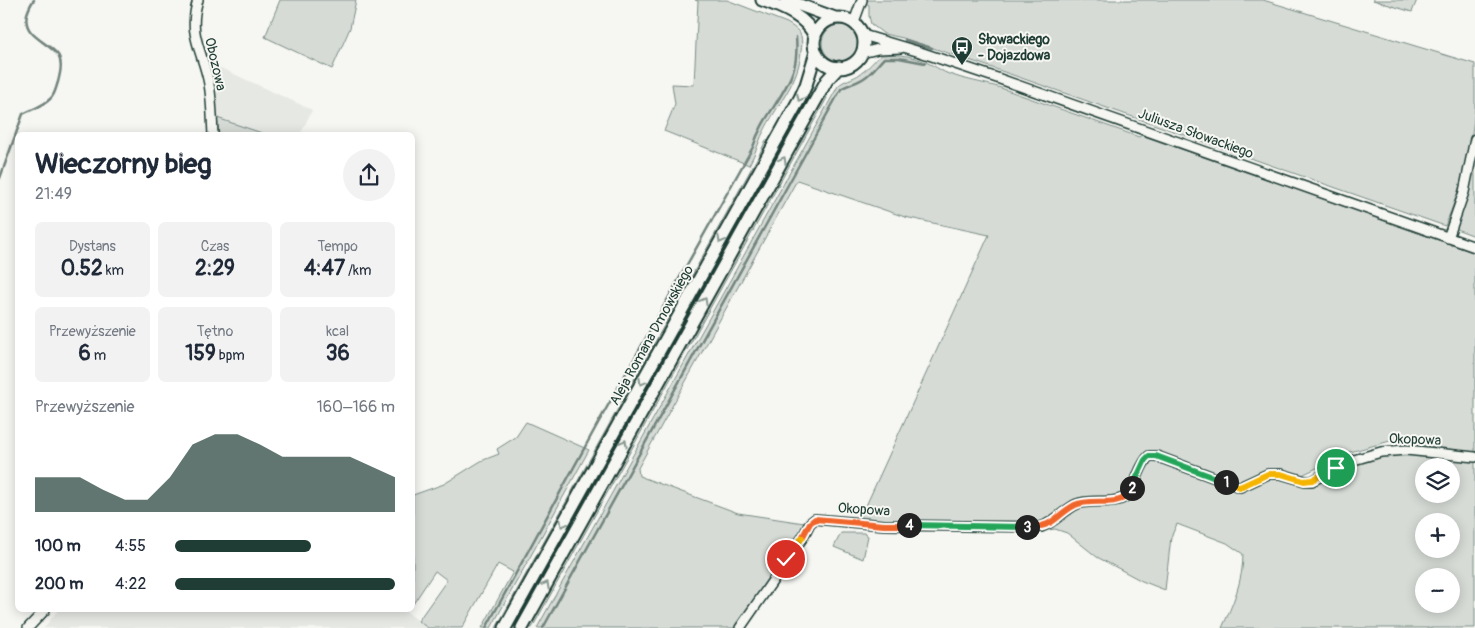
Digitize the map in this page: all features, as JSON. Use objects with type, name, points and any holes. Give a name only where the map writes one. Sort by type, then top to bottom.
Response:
[{"type":"main road","points":[[762,0],[800,18],[807,24],[815,37],[816,52],[825,63],[839,68]]},
{"type":"main road","points":[[522,628],[828,80],[839,68],[852,64],[862,53],[863,35],[854,22],[848,19],[835,18],[786,0]]},
{"type":"main road","points":[[815,37],[822,25],[835,18]]},
{"type":"main road","name":"Aleja Romana Dmowskiego","points":[[505,628],[792,114],[806,85],[816,52]]},
{"type":"street","name":"Obozowa","points":[[198,0],[194,12],[194,33],[209,84],[213,132]]},
{"type":"street","points":[[854,22],[862,0]]},
{"type":"street","name":"Juliusza Słowackiego","points":[[863,35],[907,48],[1035,92],[1475,247]]},
{"type":"street","name":"Juliusza Słowackiego","points":[[862,53],[878,49],[907,48]]},
{"type":"street","points":[[1448,238],[1464,192],[1475,139]]},
{"type":"street","name":"Okopowa","points":[[740,628],[803,537],[810,523],[815,519],[884,525],[1041,527],[1051,524],[1076,505],[1125,498],[1134,486],[1145,460],[1149,456],[1156,456],[1240,487],[1268,474],[1281,474],[1304,481],[1312,480],[1347,462],[1381,452],[1406,450],[1475,457]]},
{"type":"street","points":[[28,628],[43,612]]},
{"type":"shaded area","points":[[280,0],[356,0],[350,28],[332,69],[265,37]]},
{"type":"shaded area","points":[[695,0],[727,0],[787,23],[797,30],[801,36],[802,48],[797,72],[771,118],[749,165],[664,131],[675,104],[672,84],[694,85],[698,1]]},
{"type":"shaded area","points":[[866,0],[1263,0],[1475,64],[1474,122],[1461,182],[1445,226],[984,65],[903,38],[884,34],[871,24],[869,5],[866,3]]},
{"type":"shaded area","points":[[1373,0],[1417,0],[1412,12]]},
{"type":"shaded area","points":[[840,25],[847,26],[853,30],[857,36],[857,50],[853,56],[847,60],[840,61],[833,60],[827,56],[823,50],[822,43],[823,36],[827,30],[833,26]]},
{"type":"shaded area","points":[[882,55],[908,56],[949,74],[998,87],[1139,137],[1142,135],[1475,253],[1475,453],[1390,441],[1350,452],[1300,476],[1270,470],[1258,473],[1243,482],[1153,453],[1151,459],[1238,489],[1268,476],[1299,482],[1345,466],[1390,454],[1455,458],[1415,458],[1415,503],[1460,503],[1460,459],[1475,460],[1475,628],[1222,628],[1239,583],[1243,554],[1227,543],[1177,524],[1171,537],[1165,590],[1142,581],[1097,557],[1067,533],[1055,529],[1041,531],[1013,524],[860,519],[989,235],[905,217],[797,180],[638,468],[639,476],[738,513],[804,523],[804,530],[736,628],[537,628],[838,86],[863,72]]},
{"type":"shaded area","points":[[210,63],[312,110],[301,132],[259,132],[217,118],[213,74]]},
{"type":"shaded area","points":[[811,86],[817,89],[517,628],[510,628]]},
{"type":"shaded area","points":[[825,94],[827,98],[532,628],[528,628]]},
{"type":"shaded area","points":[[217,118],[259,132],[219,132]]},
{"type":"shaded area","points":[[766,140],[768,140],[764,154],[500,628],[496,628],[760,153]]},
{"type":"shaded area","points":[[1475,151],[1475,236],[1456,229]]},
{"type":"shaded area","points":[[526,422],[589,450],[491,628],[482,628],[513,572],[498,564],[462,628],[428,628],[418,621],[447,580],[435,571],[415,601],[415,494],[444,484],[481,461],[499,454],[497,449],[516,437]]},
{"type":"shaded area","points":[[841,533],[864,533],[868,536],[863,559],[834,547]]},
{"type":"shaded area","points":[[56,612],[407,612],[428,628],[44,628]]},
{"type":"waterway","points":[[17,132],[23,114],[44,104],[52,97],[60,76],[60,58],[28,28],[26,22],[27,14],[34,0]]},
{"type":"waterway","points":[[486,628],[753,147],[762,126],[789,81],[795,63],[796,37]]},
{"type":"waterway","points":[[905,40],[932,48]]},
{"type":"waterway","points":[[543,628],[841,89],[867,76],[884,58],[899,58],[925,63]]},
{"type":"waterway","points":[[0,178],[15,136]]},
{"type":"place","name":"Słowackiego - Dojazdowa","points":[[962,66]]},
{"type":"route","points":[[786,559],[803,537],[810,523],[815,519],[884,525],[1041,527],[1051,524],[1076,505],[1125,498],[1134,486],[1145,460],[1149,456],[1156,456],[1240,487],[1260,476],[1268,474],[1281,474],[1304,481],[1312,480],[1336,468]]}]
